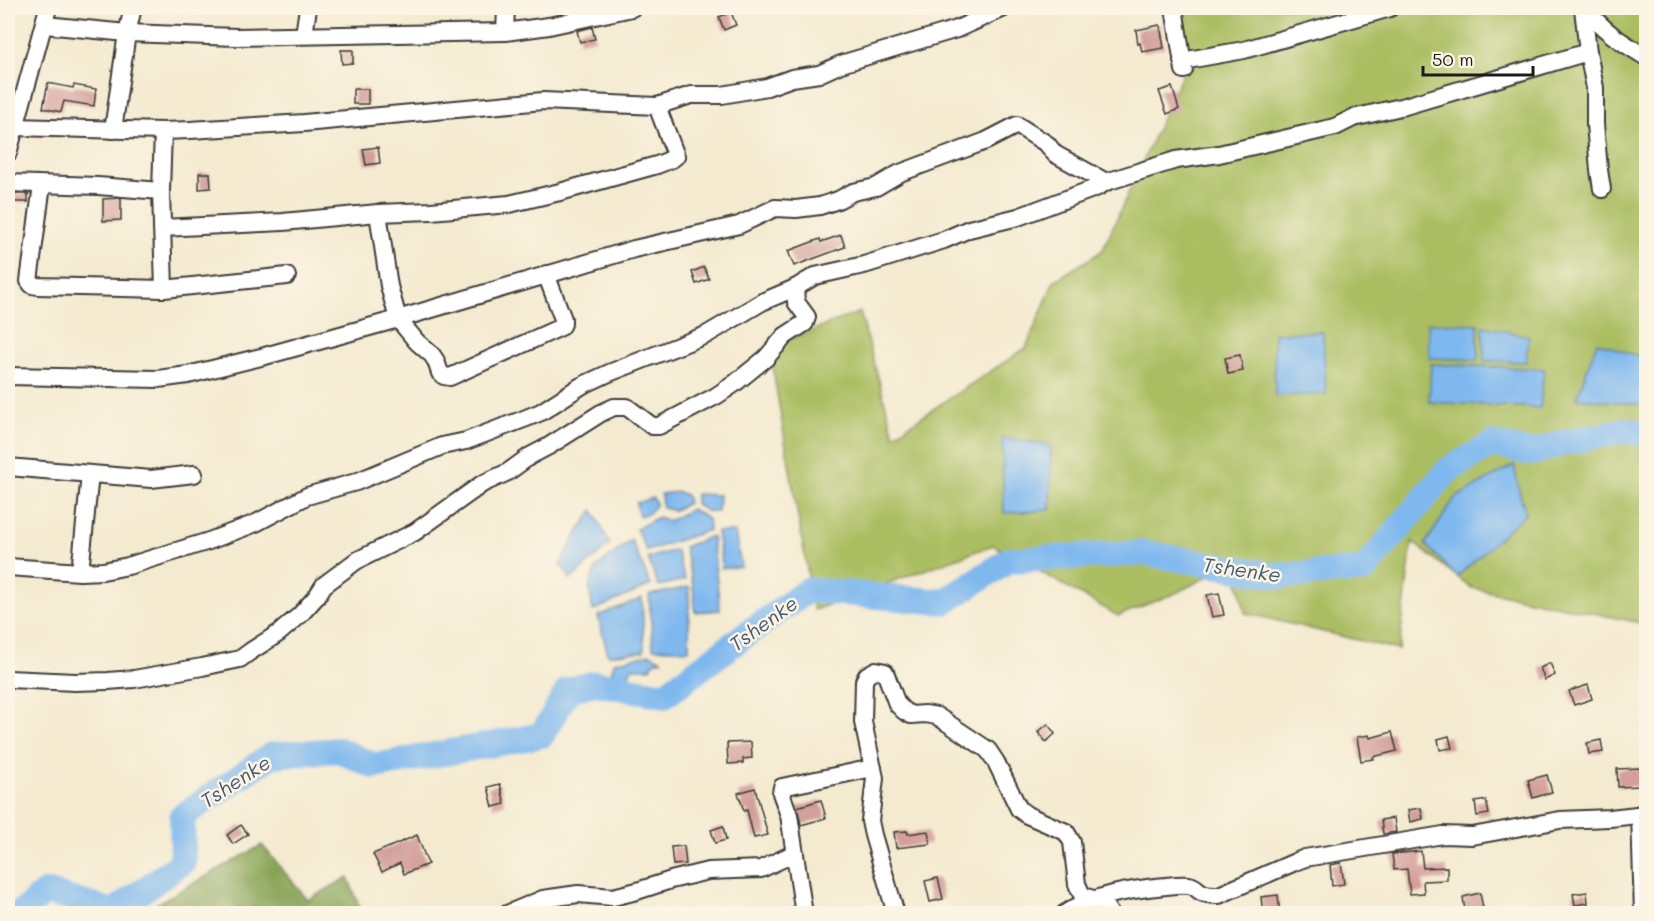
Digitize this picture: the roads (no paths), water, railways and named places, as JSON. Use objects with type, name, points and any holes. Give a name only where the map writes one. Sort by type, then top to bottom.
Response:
[{"type":"street","points":[[8,153],[48,8]]},
{"type":"street","points":[[113,129],[127,33],[133,8]]},
{"type":"street","points":[[304,35],[308,8]]},
{"type":"street","points":[[505,32],[506,8]]},
{"type":"street","points":[[45,25],[127,33],[236,37],[505,32],[549,26],[632,8]]},
{"type":"street","points":[[14,127],[163,131],[304,123],[543,101],[657,106],[691,95],[731,94],[767,87],[792,78],[819,74],[841,64],[957,29],[1004,8]]},
{"type":"street","points":[[1174,8],[1183,65],[1390,8]]},
{"type":"street","points":[[1584,8],[1588,52],[1595,87],[1595,124],[1602,189]]},
{"type":"street","points":[[1584,8],[1604,30],[1647,57]]},
{"type":"street","points":[[8,567],[80,572],[103,571],[128,566],[209,541],[256,523],[307,496],[364,479],[442,446],[466,441],[541,412],[600,377],[706,335],[762,302],[795,288],[815,276],[864,265],[944,240],[969,229],[1017,217],[1106,182],[1176,160],[1219,154],[1335,127],[1353,118],[1405,106],[1588,52]]},
{"type":"street","points":[[162,228],[284,222],[509,204],[560,192],[665,162],[676,156],[657,106]]},
{"type":"street","points":[[8,376],[158,379],[188,375],[265,356],[634,249],[739,225],[775,208],[808,208],[829,203],[854,192],[876,187],[900,173],[986,141],[1017,125],[1047,144],[1055,154],[1106,182]]},
{"type":"street","points":[[163,131],[161,191],[164,289]]},
{"type":"street","points":[[8,183],[161,191]]},
{"type":"street","points":[[42,185],[29,281],[32,285],[164,289],[286,276]]},
{"type":"street","points":[[378,213],[389,286],[398,319],[417,342],[432,355],[440,373],[444,376],[450,377],[561,327],[563,320],[546,274]]},
{"type":"street","points":[[8,679],[75,682],[134,679],[240,659],[279,633],[300,615],[324,585],[356,561],[415,532],[482,484],[508,472],[601,413],[614,407],[627,407],[652,426],[659,426],[716,396],[757,366],[786,336],[805,323],[807,317],[796,303],[795,288]]},
{"type":"street","points":[[8,467],[151,479],[194,474]]},
{"type":"street","points":[[80,572],[90,474]]},
{"type":"street","points":[[896,914],[877,855],[870,821],[875,778],[863,722],[864,681],[867,675],[876,670],[885,672],[897,704],[904,711],[911,714],[937,716],[988,750],[1019,809],[1027,815],[1066,832],[1072,842],[1077,884],[1082,895],[1097,899],[1106,905],[1110,914]]},
{"type":"street","points":[[804,914],[789,815],[781,793],[782,787],[873,768]]},
{"type":"street","points":[[1064,914],[1074,907],[1124,891],[1186,884],[1207,894],[1219,895],[1305,858],[1443,835],[1472,836],[1560,820],[1643,814],[1643,914]]},
{"type":"street","points":[[507,914],[543,899],[578,894],[613,897],[708,871],[761,868],[795,853]]},
{"type":"water","points":[[1428,323],[1478,324],[1478,360],[1429,358]]},
{"type":"water","points":[[1483,326],[1529,336],[1526,362],[1484,361]]},
{"type":"water","points":[[1323,332],[1326,394],[1275,396],[1274,333]]},
{"type":"water","points":[[1597,342],[1646,359],[1646,405],[1577,398]]},
{"type":"water","points":[[1431,364],[1544,369],[1540,408],[1429,402]]},
{"type":"water","points":[[1002,438],[1051,445],[1050,510],[1004,513]]},
{"type":"water","points":[[1514,465],[1526,513],[1457,577],[1425,544],[1455,498]]},
{"type":"water","points":[[678,492],[686,495],[688,503],[673,511],[662,507],[661,494]]},
{"type":"water","points":[[695,494],[719,495],[718,512],[706,511],[695,504]]},
{"type":"water","points":[[653,498],[656,504],[649,513],[639,516],[636,503]]},
{"type":"water","points":[[691,509],[708,519],[709,530],[647,551],[636,529],[658,517],[669,521]]},
{"type":"water","points":[[593,510],[610,544],[571,579],[560,564]]},
{"type":"water","points":[[717,532],[735,532],[741,567],[722,568]]},
{"type":"water","points":[[712,536],[720,610],[695,612],[693,585],[684,547]]},
{"type":"water","points":[[631,540],[651,585],[593,611],[589,587],[596,568]]},
{"type":"water","points":[[676,550],[685,580],[658,586],[648,558]]},
{"type":"water","points":[[689,587],[689,650],[653,648],[649,595]]},
{"type":"water","points":[[642,598],[644,651],[608,655],[598,616]]},
{"type":"water","points":[[650,654],[662,660],[654,662],[651,668],[632,668],[627,680],[611,674],[614,662]]},
{"type":"waterway","name":"Tshenke","points":[[19,914],[46,892],[113,912],[183,862],[182,816],[272,755],[339,750],[375,766],[542,735],[568,690],[595,683],[665,695],[808,590],[944,602],[1009,560],[1145,553],[1279,576],[1364,570],[1448,470],[1493,444],[1532,453],[1563,443],[1626,430],[1646,434]]}]
